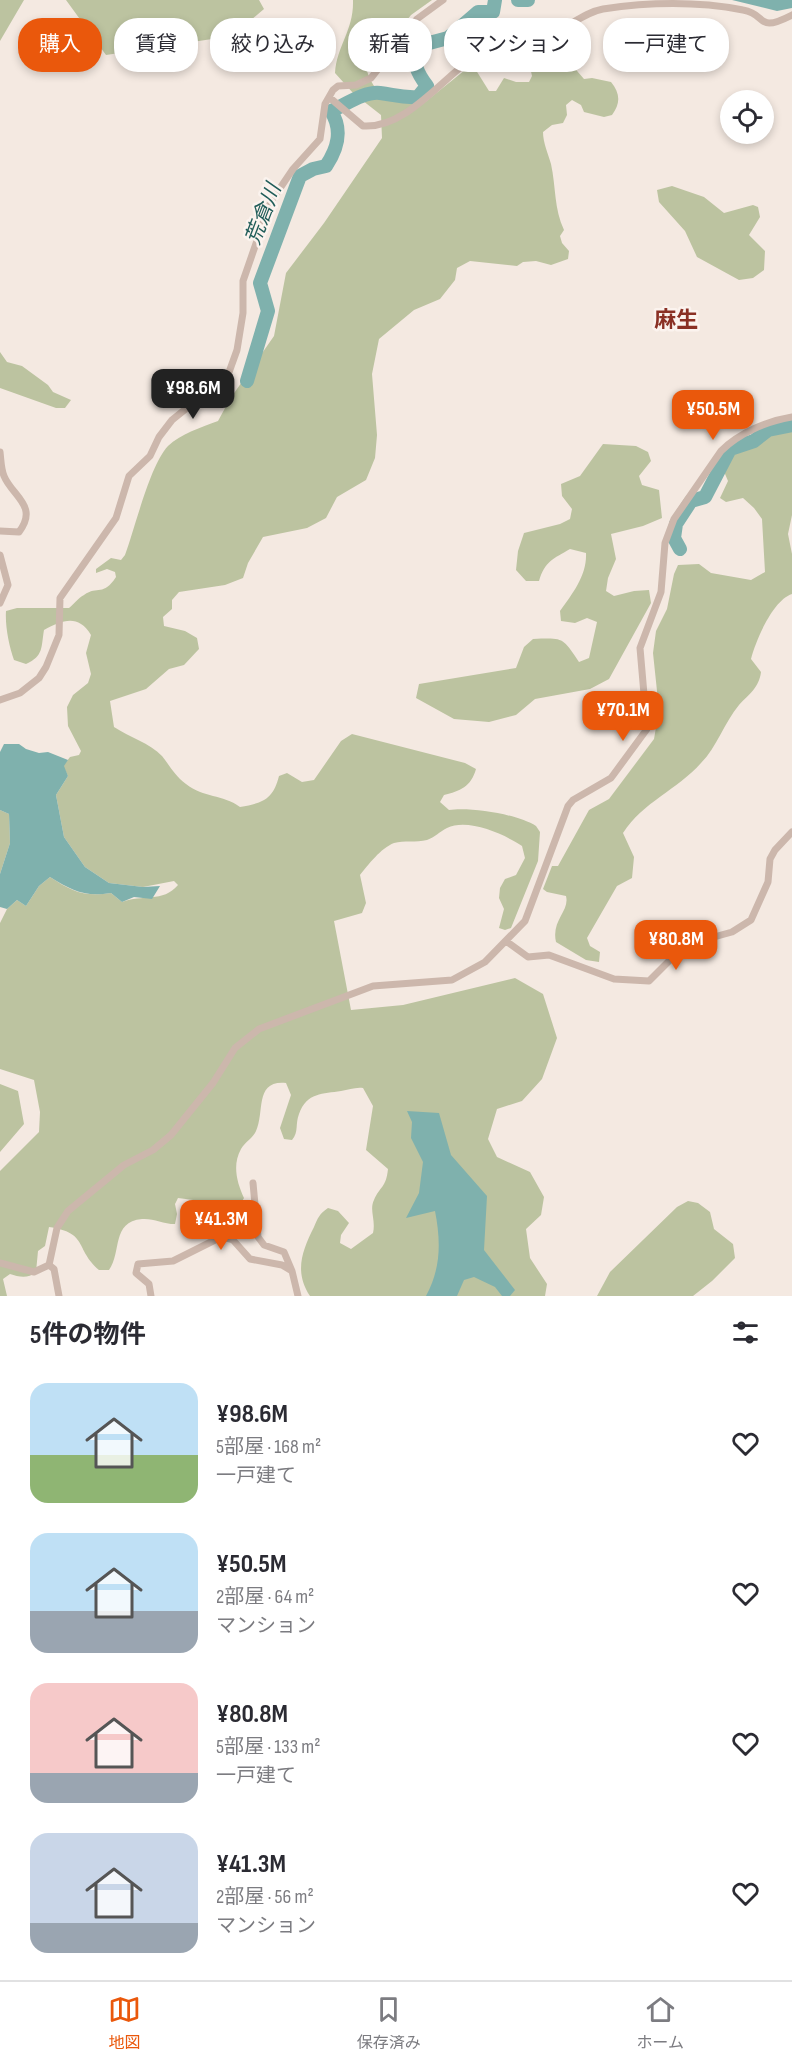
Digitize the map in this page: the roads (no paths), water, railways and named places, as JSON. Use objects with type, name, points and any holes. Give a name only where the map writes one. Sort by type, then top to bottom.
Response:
[{"type":"street","points":[[0,700],[20,693],[39,678],[46,667],[59,635],[60,598],[116,518],[129,476],[150,456],[159,437],[172,420],[228,375],[237,350],[243,313],[243,281],[270,203],[293,169],[320,139],[328,97],[338,86],[356,85],[370,78],[417,19],[443,0]]},
{"type":"street","points":[[328,97],[363,126],[389,121],[409,111],[469,59],[486,49],[515,38],[540,38],[602,9],[692,2],[746,10],[766,23],[773,23],[792,15]]},
{"type":"street","points":[[0,1263],[34,1272],[49,1264],[57,1228],[68,1211],[123,1165],[153,1150],[171,1135],[213,1083],[225,1061],[245,1038],[278,1022],[373,986],[452,980],[485,962],[525,921],[568,806],[573,800],[611,778],[647,729],[640,648],[661,592],[665,543],[674,519],[721,451],[730,442],[765,424],[792,417]]},
{"type":"street","points":[[0,452],[4,476],[24,503],[25,514],[19,532],[0,531]]},
{"type":"street","points":[[0,555],[8,585],[0,603]]},
{"type":"street","points":[[506,941],[528,957],[549,955],[614,979],[649,981],[685,945],[732,932],[751,920],[768,882],[771,859],[775,850],[792,832]]},
{"type":"street","points":[[253,1183],[258,1237],[264,1245],[284,1252],[292,1271],[298,1296]]},
{"type":"street","points":[[151,1296],[149,1284],[136,1273],[138,1264],[173,1261],[217,1239],[233,1240],[250,1259],[282,1265],[292,1271]]},
{"type":"street","points":[[49,1264],[54,1269],[59,1296]]},
{"type":"water","points":[[732,0],[792,0],[792,8],[777,11]]},
{"type":"water","points":[[4,744],[19,744],[26,749],[39,753],[48,752],[68,760],[64,766],[68,776],[56,795],[64,837],[85,867],[109,883],[143,887],[160,886],[152,899],[134,897],[122,902],[111,893],[79,892],[50,877],[39,886],[26,906],[17,900],[7,909],[0,907],[0,874],[10,843],[9,814],[0,810],[0,752]]},
{"type":"water","points":[[407,1111],[439,1113],[451,1155],[487,1196],[484,1250],[515,1290],[510,1296],[502,1296],[495,1287],[474,1277],[464,1280],[457,1296],[426,1296],[437,1265],[438,1233],[435,1211],[406,1218],[419,1193],[423,1162],[411,1138],[412,1122]]},
{"type":"waterway","name":"荒倉川","points":[[247,381],[268,311],[260,283],[300,176],[313,169],[326,166],[334,152],[338,132],[331,111],[362,96],[374,93],[418,97],[427,86],[416,68],[415,57],[418,46],[448,38],[478,12],[493,12],[495,0]]},
{"type":"waterway","name":"荒倉川","points":[[518,0],[528,0]]},
{"type":"waterway","points":[[680,549],[674,538],[676,524],[691,501],[705,497],[730,449],[754,441],[768,430],[792,425]]},
{"type":"district","name":"麻生","points":[[676,319]]}]
